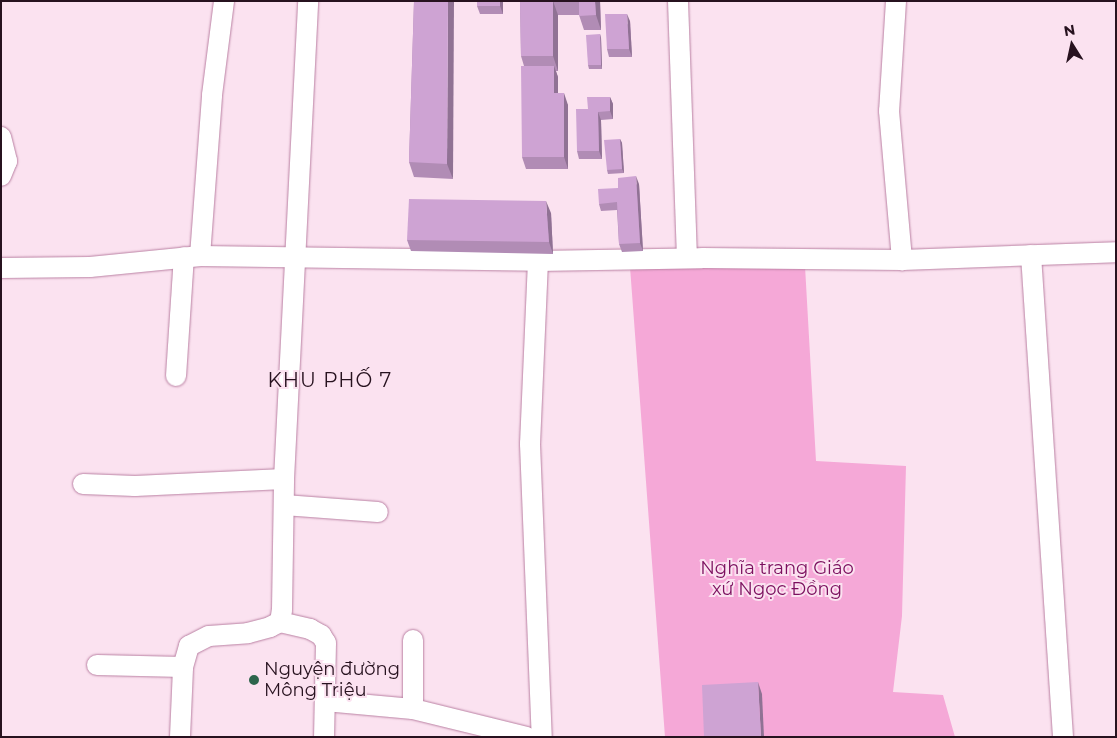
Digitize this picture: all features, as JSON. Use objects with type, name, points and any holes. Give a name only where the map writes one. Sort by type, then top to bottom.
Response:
[{"type":"street","points":[[176,376],[224,1]]},
{"type":"street","points":[[280,622],[284,479],[308,1]]},
{"type":"street","points":[[678,1],[687,258]]},
{"type":"street","points":[[896,1],[889,111],[902,260]]},
{"type":"street","points":[[1,137],[7,161],[1,176]]},
{"type":"street","points":[[1,268],[90,267],[192,256],[538,261],[687,258],[902,260],[1116,252]]},
{"type":"street","points":[[1031,255],[1063,737]]},
{"type":"street","points":[[538,261],[530,444],[542,737]]},
{"type":"street","points":[[83,484],[135,486],[284,479]]},
{"type":"street","points":[[284,505],[378,512]]},
{"type":"street","points":[[180,737],[183,667],[189,646],[209,636],[248,633],[280,622],[310,629],[321,635],[326,643],[324,737]]},
{"type":"street","points":[[413,640],[413,709]]},
{"type":"street","points":[[97,665],[183,667]]},
{"type":"street","points":[[325,702],[413,709],[527,737]]},
{"type":"green space","name":"Nghĩa trang Giáo xứ Ngọc Đồng","points":[[805,266],[816,461],[906,466],[902,616],[893,692],[943,695],[955,737],[665,737],[630,267]]},
{"type":"building","points":[[414,1],[448,1],[447,164],[409,162]]},
{"type":"building","points":[[477,1],[500,1],[500,6],[477,6]]},
{"type":"building","points":[[520,1],[553,1],[553,56],[521,56]]},
{"type":"building","points":[[579,1],[595,1],[596,15],[579,16]]},
{"type":"building","points":[[605,14],[627,14],[629,49],[607,49]]},
{"type":"building","points":[[600,34],[601,65],[588,65],[586,35]]},
{"type":"building","points":[[521,66],[554,66],[554,93],[564,93],[564,157],[522,157]]},
{"type":"building","points":[[587,97],[610,97],[610,111],[598,112],[599,151],[577,151],[576,109],[588,109]]},
{"type":"building","points":[[620,139],[622,169],[607,170],[604,140]]},
{"type":"building","points":[[636,176],[640,243],[619,244],[617,202],[599,204],[598,189],[618,188],[618,178]]},
{"type":"building","points":[[409,199],[546,201],[549,242],[407,240]]},
{"type":"building","points":[[758,682],[761,737],[704,737],[702,685]]},
{"type":"place","name":"Nguyện đường Mông Triệu","points":[[254,680]]},
{"type":"district","name":"KHU PHỐ 7","points":[[330,380]]}]
